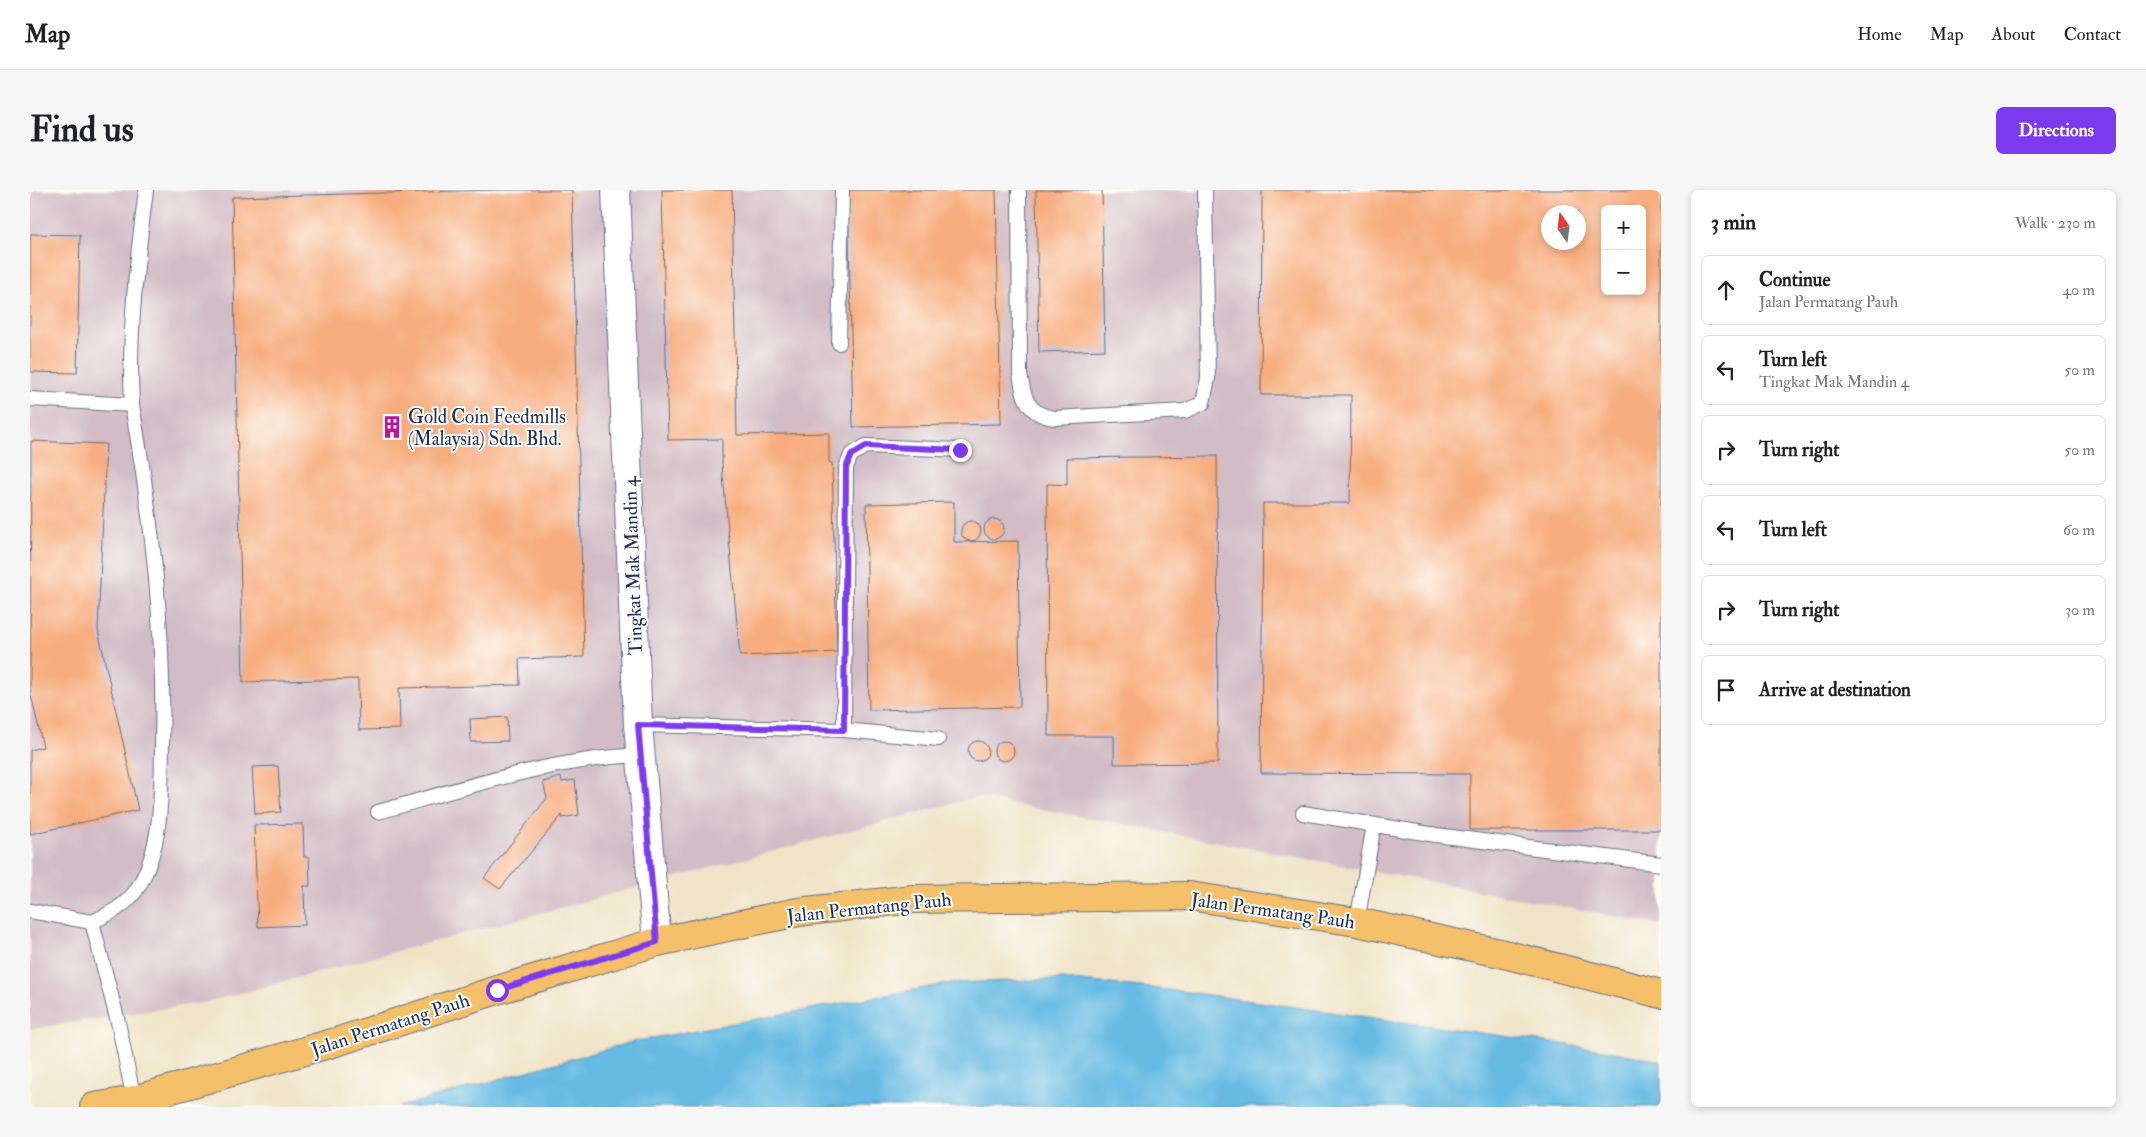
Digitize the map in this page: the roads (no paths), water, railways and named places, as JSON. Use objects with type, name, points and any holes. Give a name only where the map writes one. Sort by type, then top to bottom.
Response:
[{"type":"main road","name":"Jalan Permatang Pauh","points":[[94,1107],[134,1100],[336,1042],[497,990],[657,942],[798,912],[913,899],[1189,896],[1357,922],[1500,953],[1661,994]]},
{"type":"street","name":"Tingkat Mak Mandin 4","points":[[616,190],[638,725],[657,942]]},
{"type":"lane","points":[[30,911],[92,922],[116,911],[136,890],[151,861],[161,808],[163,713],[158,588],[146,487],[132,404],[130,367],[133,302],[146,190]]},
{"type":"lane","points":[[839,343],[842,190]]},
{"type":"lane","points":[[1019,190],[1022,381],[1024,395],[1031,408],[1041,416],[1054,418],[1161,414],[1185,411],[1203,403],[1208,378],[1205,190]]},
{"type":"lane","points":[[30,399],[132,404]]},
{"type":"lane","points":[[844,730],[846,468],[851,455],[866,446],[960,450]]},
{"type":"lane","points":[[638,725],[844,730],[938,739]]},
{"type":"lane","points":[[378,812],[546,767],[582,760],[641,755]]},
{"type":"lane","points":[[1303,812],[1374,826],[1661,864]]},
{"type":"lane","points":[[1357,922],[1374,826]]},
{"type":"lane","points":[[92,922],[118,1022],[134,1100]]},
{"type":"water","points":[[1062,979],[1180,991],[1604,1050],[1661,1061],[1661,1107],[399,1107],[632,1042],[951,983]]},
{"type":"place","name":"Gold Coin Feedmills (Malaysia) Sdn. Bhd.","points":[[392,427]]}]
